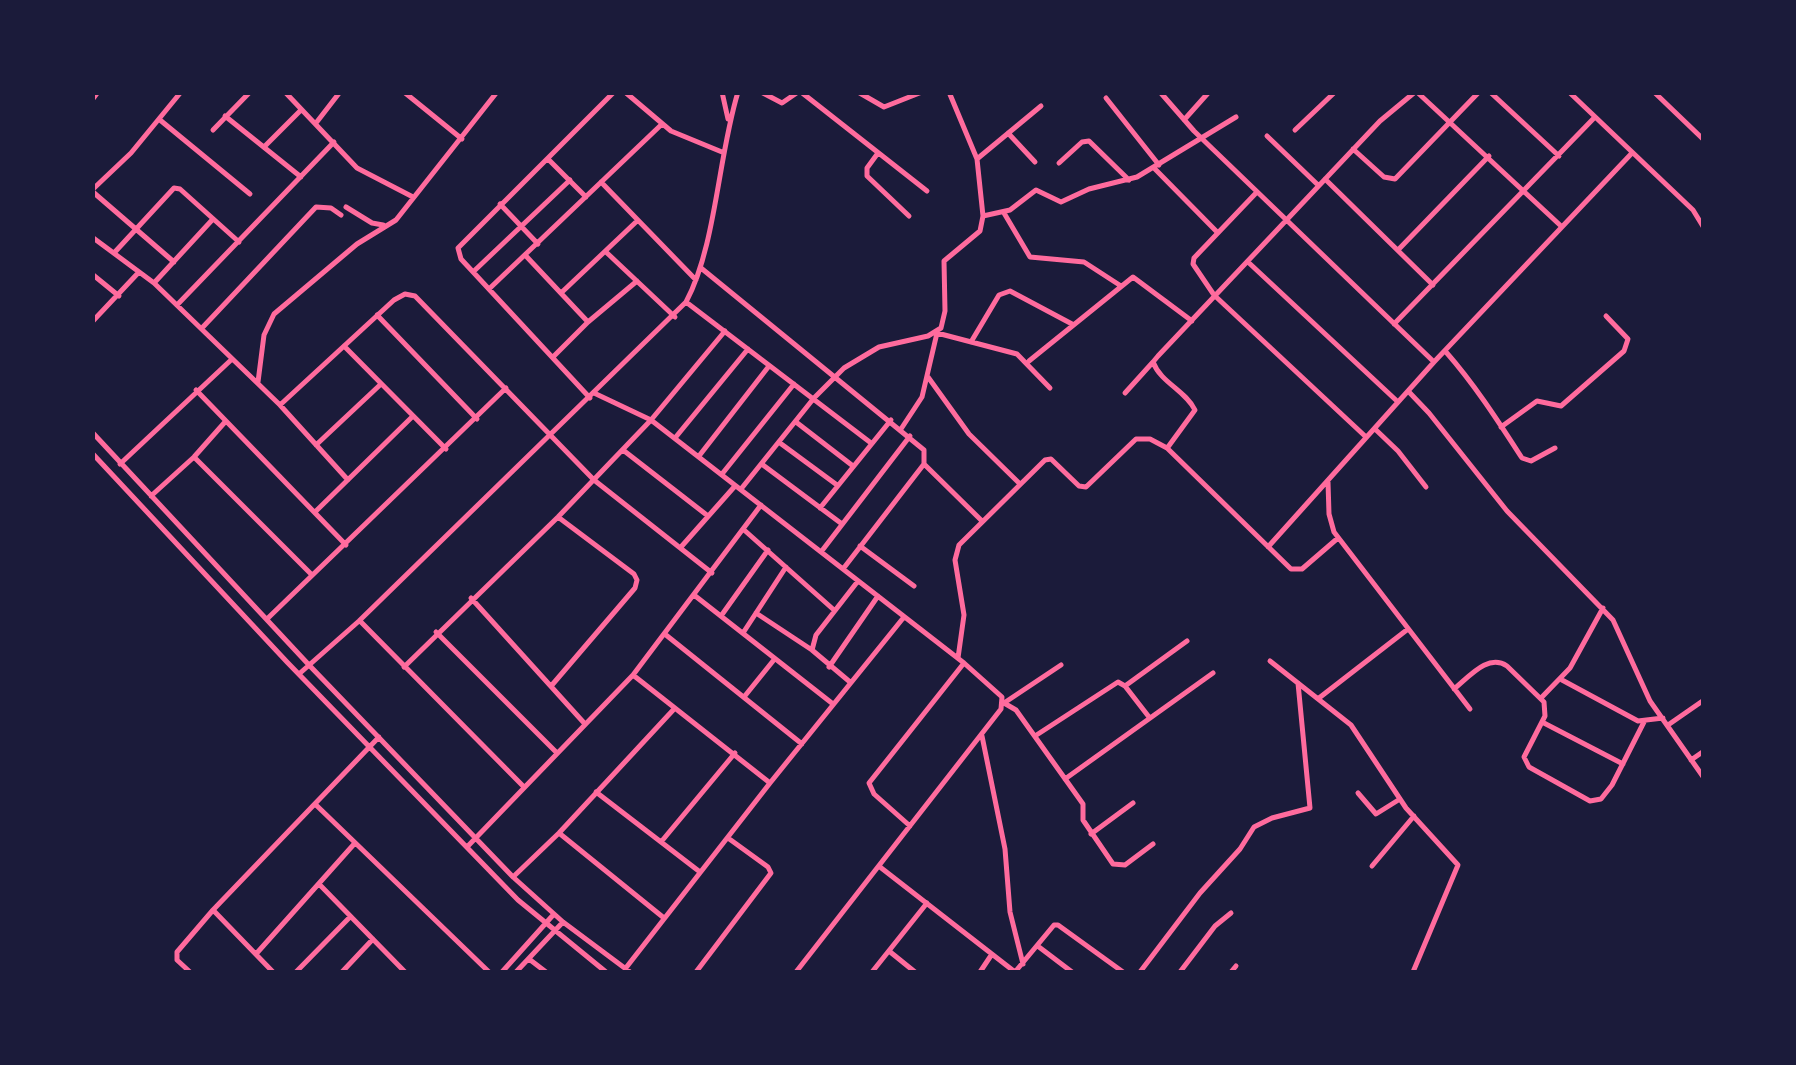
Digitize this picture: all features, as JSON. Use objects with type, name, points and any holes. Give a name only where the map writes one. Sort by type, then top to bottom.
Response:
[{"type":"street","points":[[92,100],[98,92]]},
{"type":"street","points":[[174,262],[92,191],[131,153],[182,92]]},
{"type":"street","points":[[213,130],[250,92]]},
{"type":"street","points":[[285,92],[357,168],[414,197]]},
{"type":"street","points":[[316,123],[340,92]]},
{"type":"street","points":[[404,92],[462,140]]},
{"type":"street","points":[[614,92],[458,248],[461,259],[592,396],[652,420],[998,692],[1004,703],[1016,710],[1083,804],[1083,820],[1116,866],[1124,865],[1153,844]]},
{"type":"street","points":[[625,92],[661,125],[722,152]]},
{"type":"street","points":[[722,92],[729,122]]},
{"type":"street","points":[[299,674],[686,302],[698,282],[722,152],[738,92]]},
{"type":"street","points":[[761,92],[782,103],[800,92],[926,191]]},
{"type":"street","points":[[858,92],[872,104],[884,107],[922,92]]},
{"type":"street","points":[[901,429],[918,406],[928,378],[944,312],[944,261],[980,231],[977,159],[949,92]]},
{"type":"street","points":[[1160,92],[1203,140],[1434,362]]},
{"type":"street","points":[[1184,120],[1209,92]]},
{"type":"street","points":[[1296,130],[1335,92]]},
{"type":"street","points":[[1126,393],[1285,218],[1380,121],[1416,92],[1562,227]]},
{"type":"street","points":[[1354,149],[1384,177],[1395,179],[1479,92]]},
{"type":"street","points":[[1490,92],[1559,156]]},
{"type":"street","points":[[1568,92],[1694,210],[1704,228]]},
{"type":"street","points":[[1654,92],[1704,140]]},
{"type":"street","points":[[258,382],[264,335],[274,314],[356,244],[396,220],[495,93]]},
{"type":"street","points":[[1106,98],[1157,166],[1218,233]]},
{"type":"street","points":[[977,159],[1041,106]]},
{"type":"street","points":[[264,146],[301,110]]},
{"type":"street","points":[[224,116],[302,177]]},
{"type":"street","points":[[982,216],[1017,207],[1036,190],[1061,202],[1090,189],[1130,180],[1236,117]]},
{"type":"street","points":[[1394,324],[1595,117]]},
{"type":"street","points":[[159,119],[250,194]]},
{"type":"street","points":[[489,289],[661,125]]},
{"type":"street","points":[[1008,133],[1035,162]]},
{"type":"street","points":[[1267,136],[1318,185]]},
{"type":"street","points":[[1059,163],[1082,142],[1089,141],[1130,180]]},
{"type":"street","points":[[178,305],[334,142]]},
{"type":"street","points":[[1268,546],[1632,152]]},
{"type":"street","points":[[878,153],[867,168],[867,176],[909,216]]},
{"type":"street","points":[[1398,250],[1489,156]]},
{"type":"street","points":[[548,159],[586,197]]},
{"type":"street","points":[[1325,179],[1433,285]]},
{"type":"street","points":[[473,272],[570,180]]},
{"type":"street","points":[[601,182],[698,282]]},
{"type":"street","points":[[114,253],[174,188],[239,242]]},
{"type":"street","points":[[1256,192],[1193,261],[1214,295],[1366,437]]},
{"type":"street","points":[[500,204],[538,244]]},
{"type":"street","points":[[202,328],[316,207],[331,208],[341,215]]},
{"type":"street","points":[[346,207],[372,223],[386,226]]},
{"type":"street","points":[[1004,213],[1030,257],[1079,260],[1121,286]]},
{"type":"street","points":[[154,283],[213,219]]},
{"type":"street","points":[[561,293],[637,221]]},
{"type":"street","points":[[92,237],[178,305],[258,382],[348,480]]},
{"type":"street","points":[[606,252],[674,317]]},
{"type":"street","points":[[526,256],[588,322]]},
{"type":"street","points":[[1248,262],[1398,402]]},
{"type":"street","points":[[701,268],[924,450],[924,464],[844,569]]},
{"type":"street","points":[[92,322],[139,272]]},
{"type":"street","points":[[93,274],[118,296]]},
{"type":"street","points":[[1028,362],[1133,277],[1192,321]]},
{"type":"street","points":[[553,357],[638,281]]},
{"type":"street","points":[[971,342],[992,304],[999,295],[1010,291],[1072,324]]},
{"type":"street","points":[[280,405],[399,295],[415,296],[594,480],[712,572]]},
{"type":"street","points":[[686,302],[871,443]]},
{"type":"street","points":[[1180,332],[1182,313]]},
{"type":"street","points":[[377,315],[477,419]]},
{"type":"street","points":[[1502,427],[1537,400],[1561,406],[1624,351],[1628,339],[1606,316]]},
{"type":"street","points":[[404,667],[652,420],[725,332]]},
{"type":"street","points":[[681,547],[762,465],[834,376],[878,347],[937,333],[1008,350],[1028,362],[1050,388]]},
{"type":"street","points":[[344,346],[446,448]]},
{"type":"street","points":[[674,438],[748,349]]},
{"type":"street","points":[[1446,352],[1526,460],[1556,448]]},
{"type":"street","points":[[120,464],[232,359]]},
{"type":"street","points":[[1154,362],[1162,378],[1189,399],[1195,410],[1167,448]]},
{"type":"street","points":[[699,456],[769,366]]},
{"type":"street","points":[[928,378],[969,434],[1019,483]]},
{"type":"street","points":[[316,445],[380,384]]},
{"type":"street","points":[[722,474],[794,384]]},
{"type":"street","points":[[268,618],[506,388]]},
{"type":"street","points":[[196,390],[346,545]]},
{"type":"street","points":[[1410,392],[1507,511],[1604,608],[1650,701],[1704,778]]},
{"type":"street","points":[[315,512],[412,417]]},
{"type":"street","points":[[820,508],[891,420]]},
{"type":"street","points":[[151,496],[225,422]]},
{"type":"street","points":[[796,422],[853,466]]},
{"type":"street","points":[[1374,428],[1426,486]]},
{"type":"street","points":[[92,432],[513,877],[563,922],[628,971],[664,918],[904,617]]},
{"type":"street","points":[[820,552],[910,436]]},
{"type":"street","points":[[910,826],[874,794],[869,783],[961,661],[964,615],[955,554],[963,539],[1037,465],[1051,459],[1086,487],[1136,439],[1150,439],[1167,448],[1296,571],[1338,538]]},
{"type":"street","points":[[780,443],[837,486]]},
{"type":"street","points":[[622,450],[708,516]]},
{"type":"street","points":[[92,453],[467,847],[546,924],[606,972]]},
{"type":"street","points":[[194,457],[312,575]]},
{"type":"street","points":[[924,464],[981,520]]},
{"type":"street","points":[[762,465],[842,524]]},
{"type":"street","points":[[1328,479],[1329,514],[1338,538],[1470,709]]},
{"type":"street","points":[[467,847],[633,675],[761,505]]},
{"type":"street","points":[[552,685],[635,588],[637,580],[558,517]]},
{"type":"street","points":[[743,528],[834,610]]},
{"type":"street","points":[[860,546],[914,586]]},
{"type":"street","points":[[721,616],[768,550]]},
{"type":"street","points":[[742,633],[786,567]]},
{"type":"street","points":[[812,650],[816,635],[858,581]]},
{"type":"street","points":[[694,596],[833,704]]},
{"type":"street","points":[[829,666],[878,596]]},
{"type":"street","points":[[471,598],[584,724]]},
{"type":"street","points":[[1542,697],[1562,680],[1604,608]]},
{"type":"street","points":[[756,612],[850,682]]},
{"type":"street","points":[[359,620],[523,786]]},
{"type":"street","points":[[1319,698],[1408,629]]},
{"type":"street","points":[[436,632],[556,752]]},
{"type":"street","points":[[666,635],[802,744]]},
{"type":"street","points":[[1125,686],[1188,641]]},
{"type":"street","points":[[744,697],[774,660]]},
{"type":"street","points":[[1454,689],[1494,660],[1507,666],[1542,697],[1545,709],[1526,752],[1529,767],[1590,801],[1601,799],[1644,722]]},
{"type":"street","points":[[1270,662],[1352,725],[1400,799],[1458,865],[1415,971]]},
{"type":"street","points":[[796,972],[1004,703],[1061,664]]},
{"type":"street","points":[[1065,779],[1214,673]]},
{"type":"street","points":[[633,675],[770,783]]},
{"type":"street","points":[[1562,680],[1644,722],[1663,718]]},
{"type":"street","points":[[1140,972],[1254,827],[1310,808],[1298,682]]},
{"type":"street","points":[[1035,736],[1114,684],[1125,686],[1150,718]]},
{"type":"street","points":[[1668,725],[1704,700]]},
{"type":"street","points":[[513,877],[675,708]]},
{"type":"street","points":[[1542,722],[1623,764]]},
{"type":"street","points":[[981,734],[1005,849],[1010,912],[1022,964]]},
{"type":"street","points":[[190,972],[177,960],[177,952],[379,737]]},
{"type":"street","points":[[1692,760],[1704,751]]},
{"type":"street","points":[[661,842],[735,754]]},
{"type":"street","points":[[596,792],[700,872]]},
{"type":"street","points":[[1358,793],[1376,814],[1400,799]]},
{"type":"street","points":[[1091,834],[1134,803]]},
{"type":"street","points":[[315,804],[489,972]]},
{"type":"street","points":[[1372,866],[1414,816]]},
{"type":"street","points":[[559,833],[664,918]]},
{"type":"street","points":[[696,972],[771,873],[728,838]]},
{"type":"street","points":[[256,954],[355,843]]},
{"type":"street","points":[[879,866],[1015,972],[1054,925],[1123,972]]},
{"type":"street","points":[[319,884],[405,972]]},
{"type":"street","points":[[872,972],[927,902]]},
{"type":"street","points":[[213,910],[273,972]]},
{"type":"street","points":[[1180,972],[1215,926],[1231,913]]},
{"type":"street","points":[[502,972],[554,914]]},
{"type":"street","points":[[296,972],[350,916]]},
{"type":"street","points":[[516,972],[563,922]]},
{"type":"street","points":[[342,972],[373,939]]},
{"type":"street","points":[[1038,946],[1072,972]]},
{"type":"street","points":[[889,951],[915,972]]},
{"type":"street","points":[[980,972],[992,954]]},
{"type":"street","points":[[528,959],[546,972]]},
{"type":"street","points":[[1231,972],[1236,966]]}]
